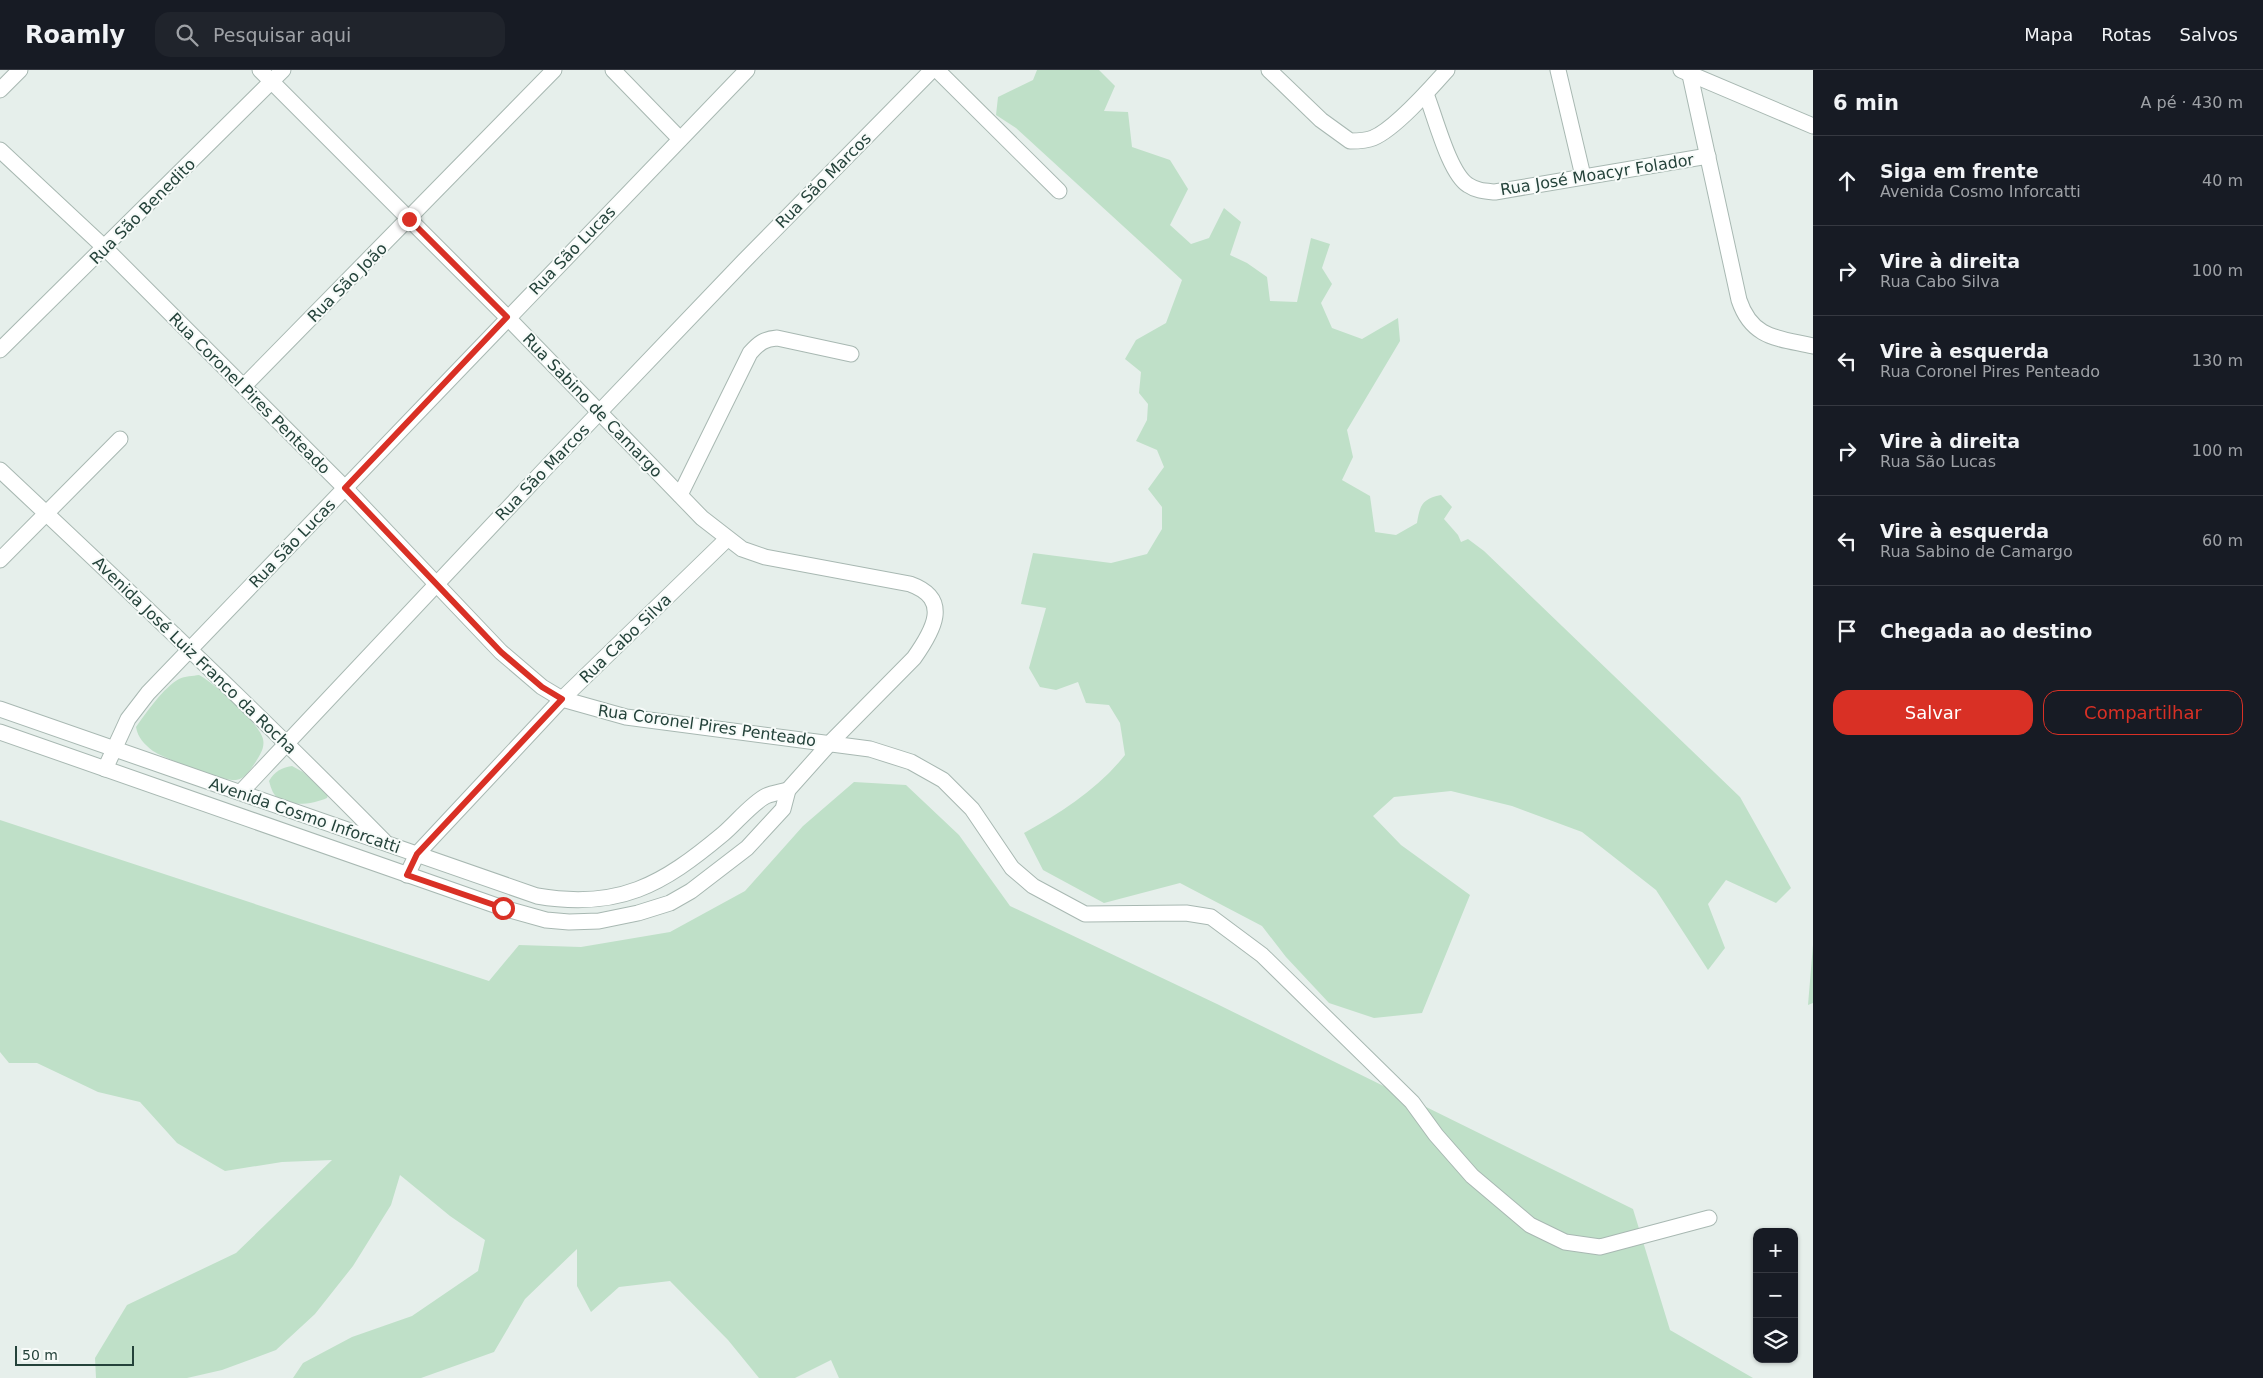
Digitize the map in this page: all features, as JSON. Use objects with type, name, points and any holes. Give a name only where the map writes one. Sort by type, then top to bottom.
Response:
[{"type":"street","points":[[0,90],[20,70]]},
{"type":"street","name":"Rua Sabino de Camargo","points":[[260,70],[507,317],[702,518],[727,539],[742,549],[765,557],[910,584],[927,592],[935,605],[936,614],[933,626],[925,642],[914,658],[830,743]]},
{"type":"street","name":"Rua São Benedito","points":[[0,350],[283,70]]},
{"type":"street","name":"Rua São João","points":[[244,386],[554,70]]},
{"type":"street","points":[[613,70],[680,139]]},
{"type":"street","name":"Rua São Lucas","points":[[105,769],[113,748],[128,719],[148,693],[507,317],[747,70]]},
{"type":"street","name":"Rua São Marcos","points":[[241,792],[744,261],[932,70]]},
{"type":"street","points":[[937,70],[1059,191]]},
{"type":"street","points":[[1269,70],[1321,120],[1350,141],[1373,138],[1385,131],[1426,94],[1448,70]]},
{"type":"street","points":[[1558,70],[1583,176]]},
{"type":"street","points":[[1686,72],[1813,126]]},
{"type":"street","points":[[1686,72],[1708,156],[1745,316],[1760,331],[1813,346]]},
{"type":"street","name":"Rua José Moacyr Folador","points":[[1426,94],[1460,179],[1480,191],[1495,192],[1708,156]]},
{"type":"street","name":"Rua Coronel Pires Penteado","points":[[0,150],[105,248],[244,386],[522,671],[562,699],[626,717],[870,749],[911,762],[942,780],[972,809],[1012,868],[1033,886],[1085,914],[1186,913],[1212,917],[1262,955],[1412,1102],[1436,1135],[1472,1176],[1530,1225],[1565,1242],[1600,1247],[1709,1218]]},
{"type":"street","points":[[680,495],[750,353],[758,344],[766,339],[777,338],[851,354]]},
{"type":"street","points":[[0,560],[120,439]]},
{"type":"street","name":"Avenida José Luiz Franco da Rocha","points":[[0,470],[190,648],[386,843]]},
{"type":"street","name":"Rua Cabo Silva","points":[[407,875],[417,854],[562,699],[727,539]]},
{"type":"street","name":"Avenida Cosmo Inforcatti","points":[[0,709],[537,896],[566,901],[602,898],[644,889],[672,874],[711,844],[766,796],[788,790],[783,809],[747,848],[723,868],[670,903],[638,913],[599,921],[569,922],[546,920],[503,908],[0,732]]},
{"type":"street","points":[[788,790],[830,743]]},
{"type":"green space","points":[[1037,70],[1099,70],[1115,86],[1104,111],[1128,112],[1132,147],[1170,160],[1188,189],[1170,225],[1191,244],[1209,238],[1224,208],[1241,222],[1230,255],[1247,263],[1267,277],[1270,301],[1297,302],[1311,238],[1330,244],[1322,268],[1332,284],[1321,303],[1332,328],[1362,339],[1398,318],[1400,341],[1347,430],[1353,457],[1342,480],[1370,496],[1375,532],[1396,535],[1417,523],[1421,507],[1426,501],[1441,495],[1452,507],[1444,519],[1458,535],[1461,542],[1468,539],[1484,551],[1740,797],[1791,888],[1776,903],[1726,880],[1708,904],[1725,948],[1708,970],[1656,890],[1582,832],[1512,806],[1451,791],[1394,797],[1373,816],[1401,845],[1470,895],[1422,1013],[1374,1018],[1329,1003],[1286,957],[1262,926],[1180,883],[1104,903],[1043,870],[1024,833],[1079,799],[1103,779],[1125,755],[1120,723],[1109,705],[1086,703],[1078,682],[1056,690],[1040,687],[1029,668],[1046,608],[1021,604],[1033,553],[1111,563],[1147,554],[1162,529],[1162,507],[1148,489],[1164,467],[1157,450],[1136,441],[1147,420],[1148,404],[1139,393],[1141,372],[1125,359],[1136,340],[1166,323],[1182,280],[1016,128],[996,115],[998,97],[1033,80]]},
{"type":"green space","points":[[199,675],[245,714],[260,732],[263,739],[263,748],[259,757],[242,778],[230,780],[169,759],[153,751],[138,734],[136,727],[167,688],[181,678]]},
{"type":"green space","points":[[292,766],[303,772],[328,795],[327,798],[316,802],[296,804],[284,802],[277,797],[269,781],[279,770]]},
{"type":"green space","points":[[854,782],[906,785],[959,835],[1010,906],[1217,1004],[1633,1209],[1670,1330],[1753,1378],[839,1378],[831,1360],[795,1378],[759,1378],[728,1340],[670,1281],[619,1287],[591,1312],[577,1286],[577,1249],[525,1299],[494,1352],[421,1378],[293,1378],[303,1363],[352,1337],[412,1316],[478,1271],[485,1240],[450,1216],[400,1175],[391,1205],[353,1266],[315,1314],[276,1350],[222,1370],[187,1378],[96,1378],[95,1358],[127,1305],[236,1253],[332,1160],[282,1162],[225,1171],[177,1143],[140,1102],[98,1092],[37,1063],[9,1063],[0,1052],[0,820],[489,981],[519,945],[581,947],[670,932],[745,891],[803,826]]},
{"type":"green space","points":[[1813,945],[1813,1003],[1808,1005]]},
{"type":"route","points":[[409,219],[507,317],[345,488],[501,652],[542,687],[562,699],[417,854],[407,875],[503,908]]}]
